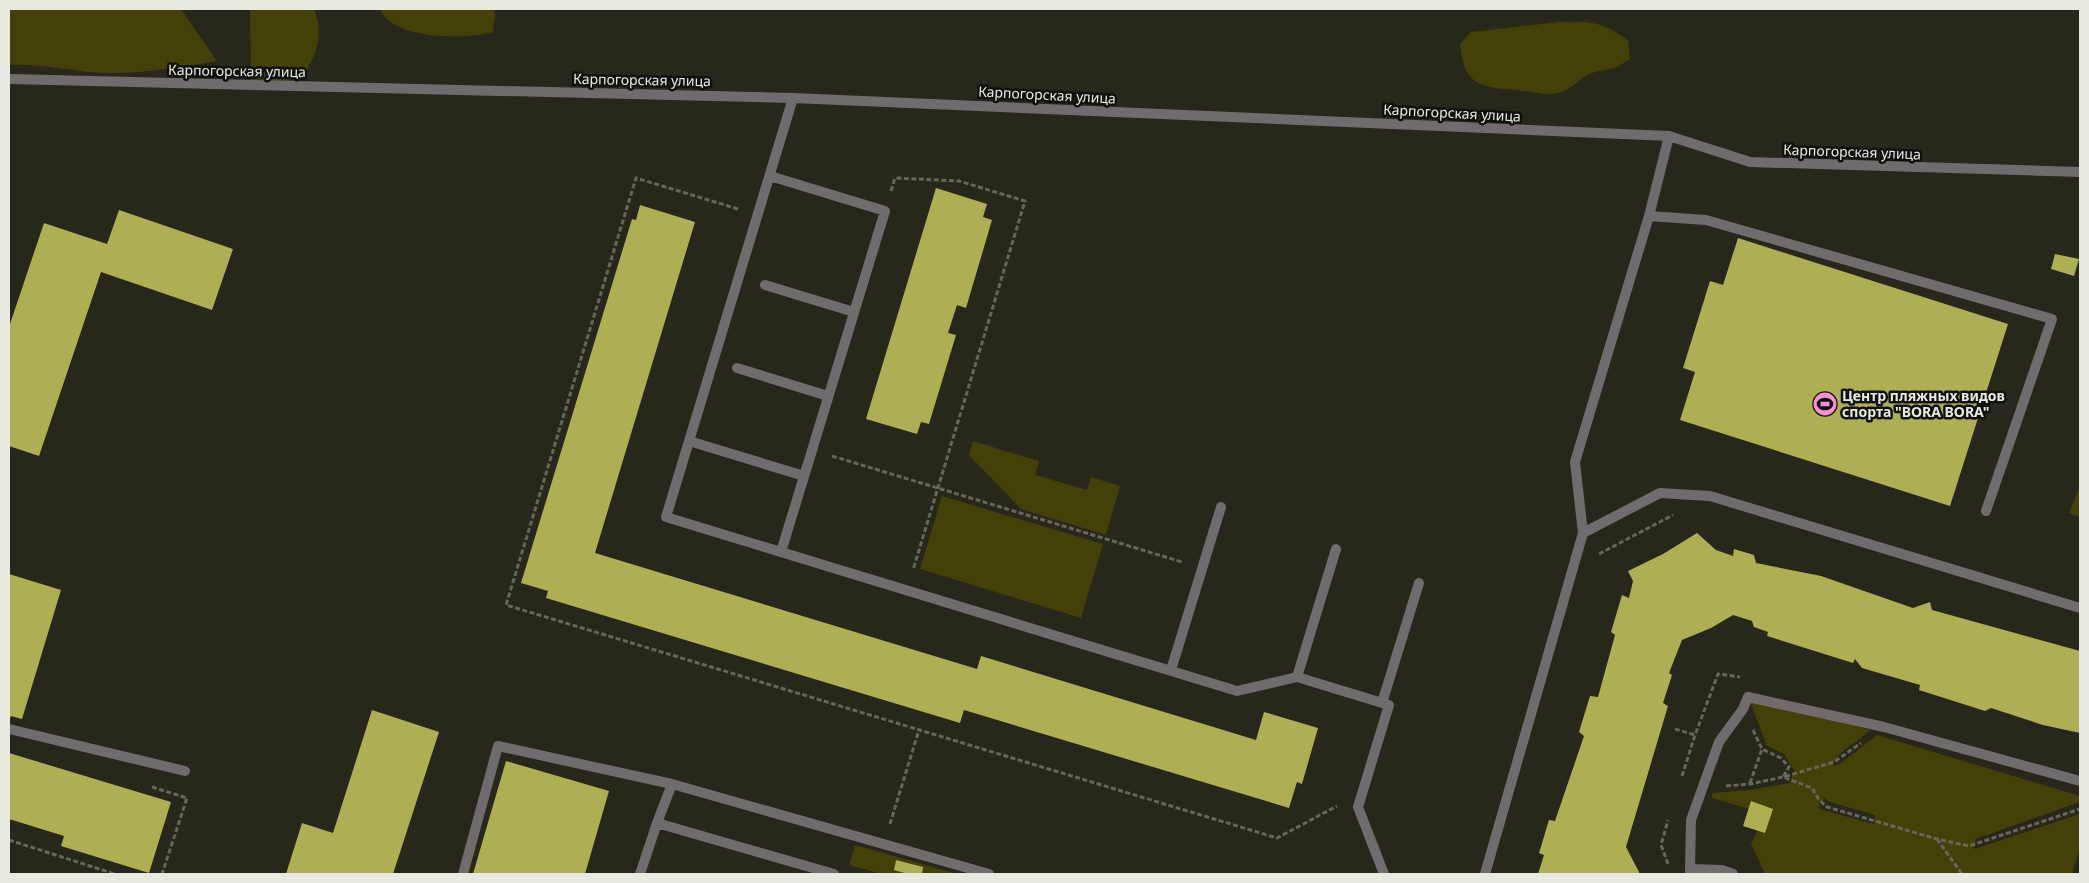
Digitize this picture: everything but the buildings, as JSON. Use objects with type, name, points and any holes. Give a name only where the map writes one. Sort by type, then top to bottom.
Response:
[{"type":"street","name":"Карпогорская улица","points":[[9,79],[793,98],[1669,136],[1750,162],[2080,172]]},
{"type":"street","points":[[793,98],[666,518],[1238,691],[1297,677],[1389,705],[1358,807],[1384,874]]},
{"type":"street","points":[[1485,874],[1583,534],[1575,462],[1649,216],[1669,136]]},
{"type":"street","points":[[770,176],[885,211],[781,552]]},
{"type":"street","points":[[1649,216],[1706,220],[2052,319],[1986,511]]},
{"type":"street","points":[[765,285],[854,312]]},
{"type":"street","points":[[736,368],[828,396]]},
{"type":"street","points":[[689,441],[804,476]]},
{"type":"street","points":[[1583,534],[1660,493],[1710,496],[2080,608]]},
{"type":"street","points":[[1171,670],[1221,507]]},
{"type":"street","points":[[1297,677],[1336,549]]},
{"type":"street","points":[[1382,703],[1418,583]]},
{"type":"street","points":[[1733,874],[1722,870],[1690,872],[1692,820],[1719,742],[1743,709],[1748,697],[1884,727],[2080,781]]},
{"type":"street","points":[[9,729],[185,772]]},
{"type":"street","points":[[463,874],[498,746],[672,784],[989,874]]},
{"type":"street","points":[[640,874],[672,784]]},
{"type":"street","points":[[657,823],[834,874]]},
{"type":"path","points":[[885,211],[894,178],[959,181],[1025,201],[906,590]]},
{"type":"path","points":[[812,450],[1202,568]]},
{"type":"path","points":[[1597,555],[1680,512]]},
{"type":"path","points":[[1743,709],[1762,749],[1780,758],[1789,767],[1783,777]]},
{"type":"path","points":[[1675,729],[1695,735]]},
{"type":"path","points":[[884,844],[919,730]]},
{"type":"path","points":[[1721,786],[1750,784],[1783,777],[1834,762],[1866,739]]},
{"type":"path","points":[[1750,784],[1762,749]]},
{"type":"path","points":[[1783,777],[1812,788],[1819,800],[1828,807],[1937,839],[1969,846],[2080,809]]},
{"type":"path","points":[[150,786],[187,798],[162,874]]},
{"type":"path","points":[[1937,839],[1962,874]]},
{"type":"path","points":[[9,840],[115,874]]},
{"type":"shaded area","points":[[9,9],[181,9],[217,61],[153,71],[121,73],[9,65]]},
{"type":"shaded area","points":[[250,9],[314,9],[319,29],[317,48],[309,66],[296,82],[251,86]]},
{"type":"shaded area","points":[[379,9],[494,9],[493,32],[469,36],[428,35],[402,28],[392,23]]},
{"type":"shaded area","points":[[1559,22],[1588,22],[1610,29],[1628,40],[1630,59],[1617,67],[1587,75],[1567,90],[1554,94],[1488,86],[1472,78],[1466,70],[1460,44],[1471,32]]},
{"type":"shaded area","points":[[973,441],[1039,461],[1035,475],[1087,490],[1091,477],[1120,486],[1106,535],[1021,509],[969,455]]},
{"type":"shaded area","points":[[2080,486],[2080,517],[2069,513]]},
{"type":"shaded area","points":[[942,496],[1103,544],[1081,618],[920,569]]},
{"type":"shaded area","points":[[1748,697],[1870,730],[1843,751],[1833,766],[1840,764],[1877,735],[2080,796],[2080,802],[1976,839],[1974,849],[2080,814],[2080,847],[2072,874],[1765,874],[1751,844],[1766,814],[1712,798],[1712,793],[1749,790],[1790,783],[1794,770],[1784,754],[1767,746]],"holes":[[[1824,798],[1830,802],[1875,815],[1874,824],[1819,809],[1819,801],[1823,801]]]},
{"type":"shaded area","points":[[855,845],[957,874],[882,874],[849,865]]},
{"type":"place","name":"Центр пляжных видов спорта \"BORA BORA\"","points":[[1825,404]]}]
